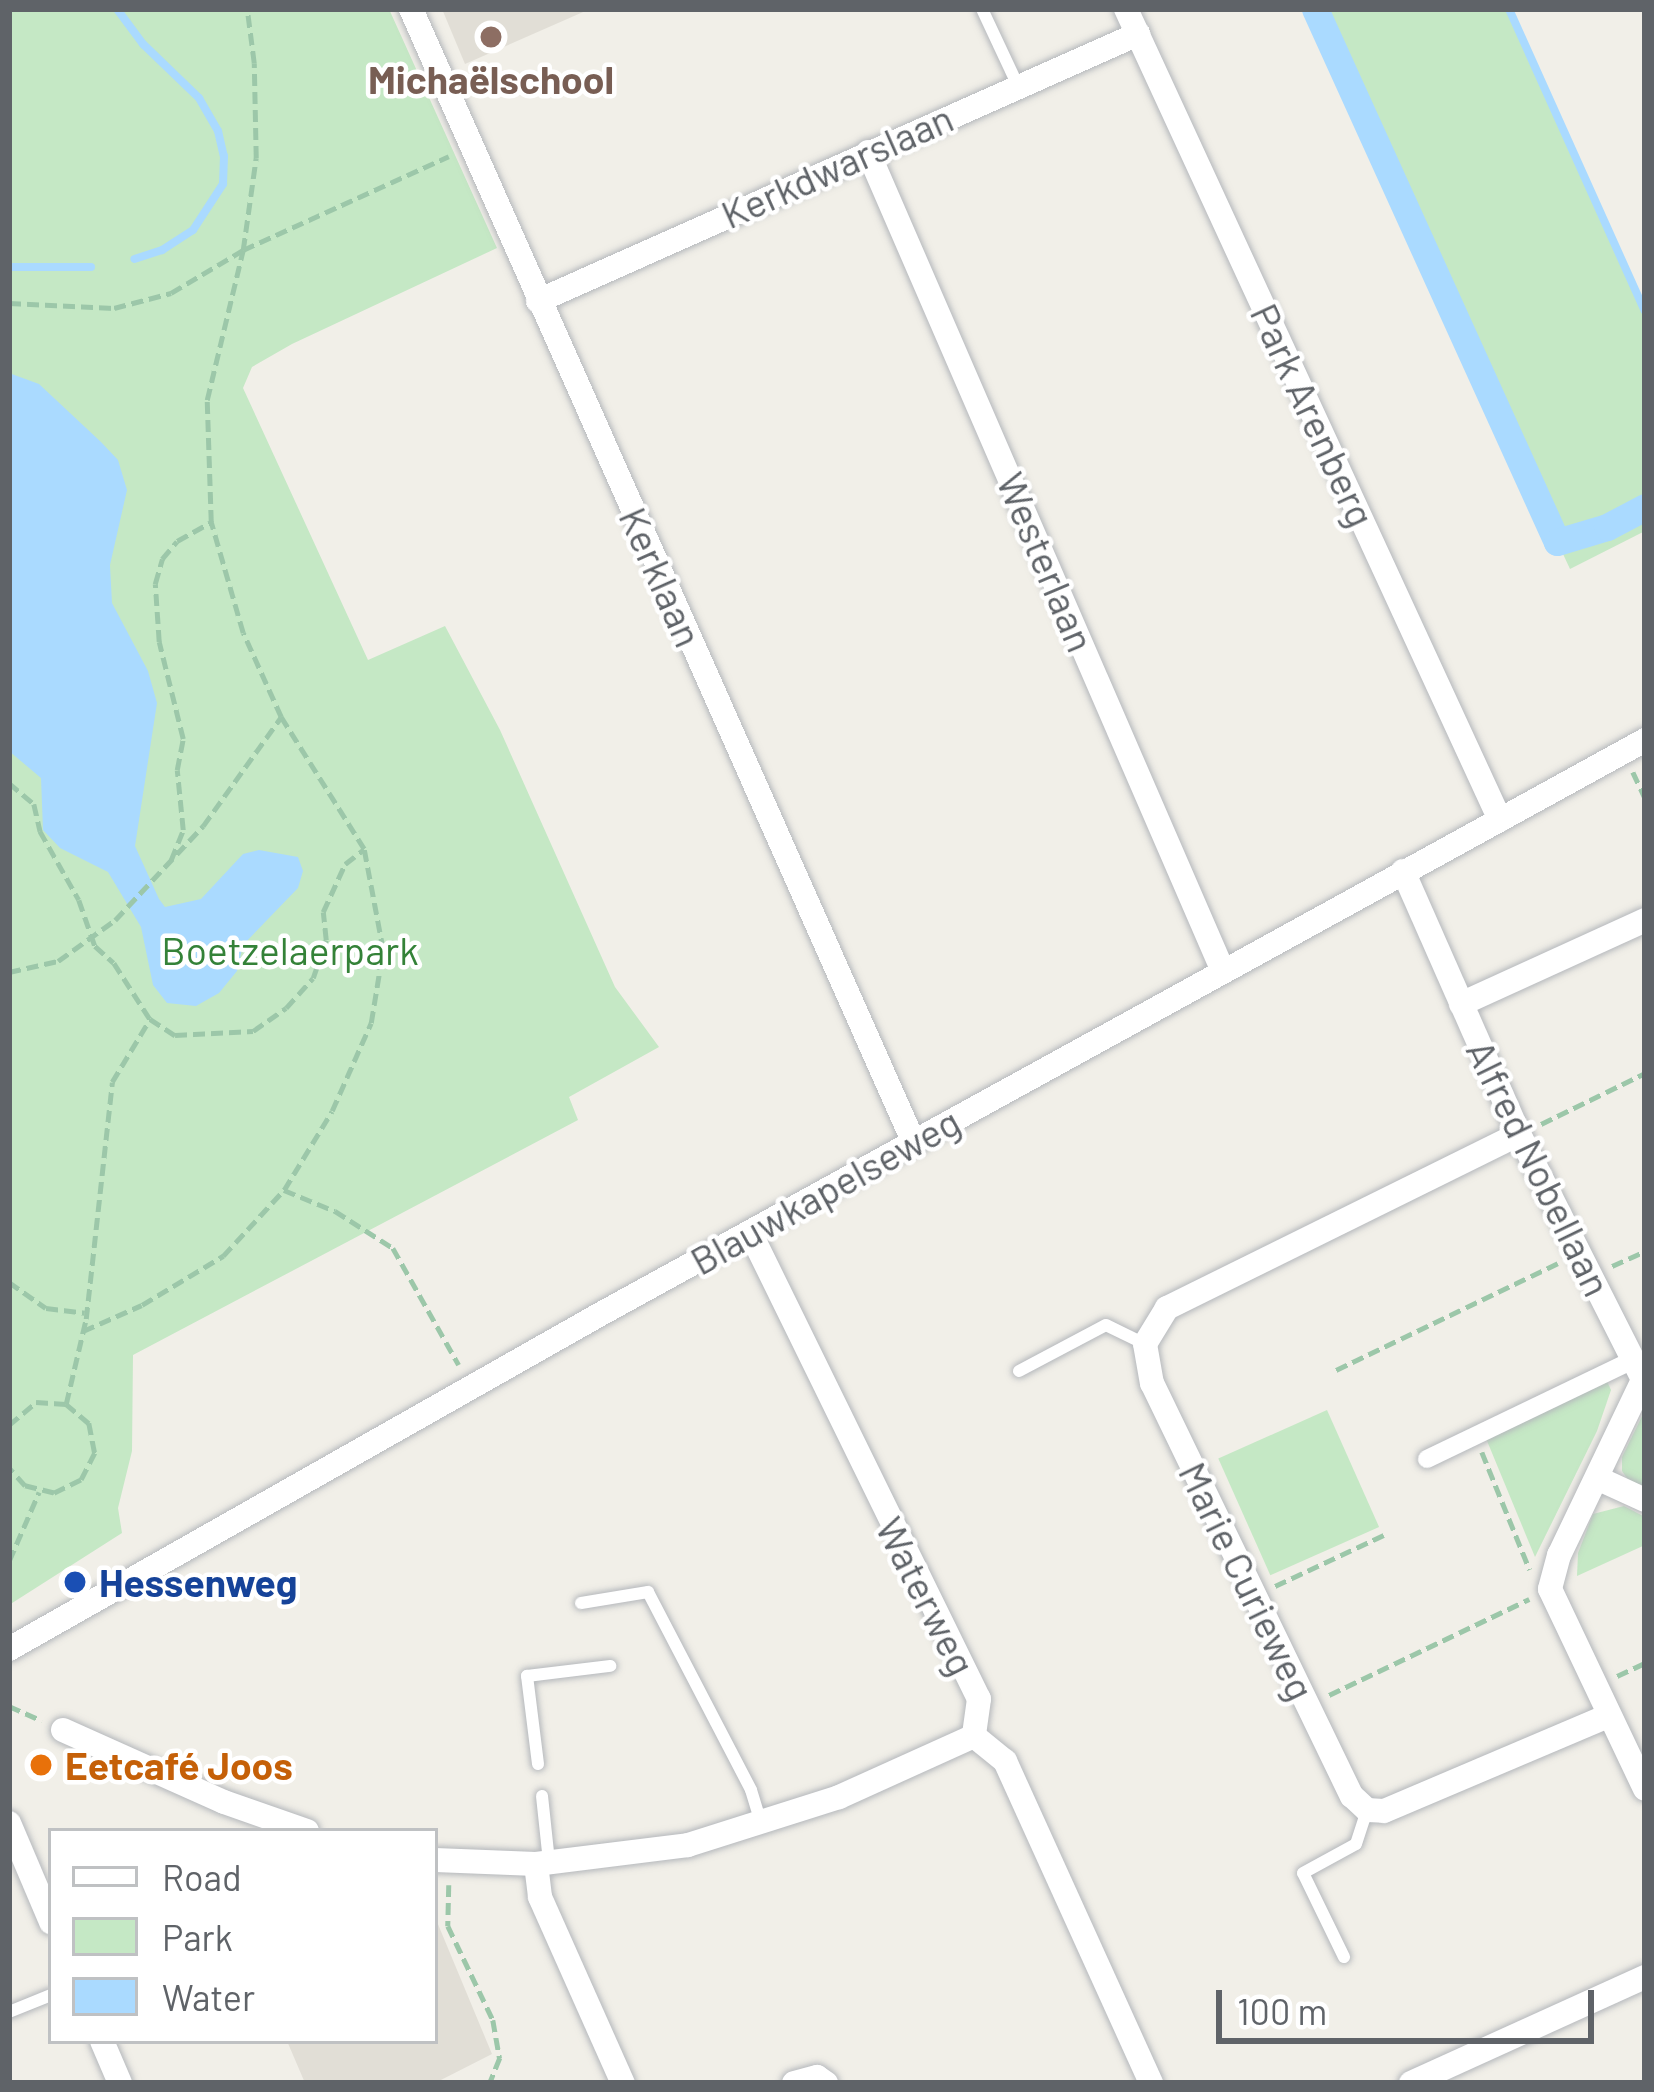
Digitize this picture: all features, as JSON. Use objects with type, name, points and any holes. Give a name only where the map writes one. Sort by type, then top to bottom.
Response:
[{"type":"street","name":"Kerklaan","points":[[411,9],[914,1143]]},
{"type":"street","name":"Park Arenberg","points":[[1126,9],[1500,820]]},
{"type":"street","name":"Kerkdwarslaan","points":[[538,301],[1138,34]]},
{"type":"street","name":"Westerlaan","points":[[868,152],[1223,971]]},
{"type":"street","name":"Blauwkapelseweg","points":[[9,1649],[471,1387],[1645,740]]},
{"type":"street","name":"Alfred Nobellaan","points":[[1403,872],[1519,1134],[1633,1360]]},
{"type":"street","points":[[1460,1004],[1645,920]]},
{"type":"street","points":[[1144,1344],[1167,1309],[1519,1134]]},
{"type":"street","name":"Waterweg","points":[[750,1232],[979,1700],[974,1736]]},
{"type":"street","name":"Marie Curieweg","points":[[1144,1344],[1152,1382],[1352,1796],[1366,1810]]},
{"type":"street","points":[[1427,1459],[1633,1360],[1643,1379],[1545,1591],[1645,1789]]},
{"type":"street","points":[[1597,1478],[1645,1500]]},
{"type":"street","points":[[1366,1810],[1384,1811],[1608,1716]]},
{"type":"street","points":[[63,1730],[224,1802],[299,1828]]},
{"type":"street","points":[[443,1860],[542,1863],[688,1845],[839,1797],[974,1736],[1006,1761],[1151,2083]]},
{"type":"street","points":[[10,1829],[48,1915]]},
{"type":"street","points":[[542,1863],[540,1897],[623,2083]]},
{"type":"street","points":[[1411,2083],[1455,2073],[1645,1977]]},
{"type":"street","points":[[103,2044],[120,2083]]},
{"type":"street","points":[[794,2083],[817,2077],[826,2083]]},
{"type":"lane","points":[[982,9],[1018,86]]},
{"type":"lane","points":[[1019,1371],[1106,1324],[1144,1344]]},
{"type":"lane","points":[[581,1603],[648,1592],[751,1790],[762,1824]]},
{"type":"lane","points":[[538,1764],[527,1676],[610,1666]]},
{"type":"lane","points":[[542,1796],[542,1863]]},
{"type":"lane","points":[[1344,1957],[1303,1873],[1356,1844],[1366,1810]]},
{"type":"lane","points":[[9,2012],[48,1996]]},
{"type":"path","points":[[83,1331],[142,1305],[223,1256],[284,1190],[332,1112],[371,1023],[383,950],[364,849],[281,717],[243,633],[211,522],[206,400],[243,250],[257,114],[247,9]]},
{"type":"path","points":[[9,303],[114,308],[171,292],[243,250],[470,146]]},
{"type":"path","points":[[167,870],[183,830],[177,770],[183,740],[159,642],[155,584],[162,560],[177,541],[211,522]]},
{"type":"path","points":[[9,972],[58,962],[115,920],[167,870],[281,717]]},
{"type":"path","points":[[1630,766],[1645,798]]},
{"type":"path","points":[[9,783],[34,804],[40,831],[79,900],[91,937],[150,1019],[176,1036],[253,1031],[286,1008],[313,977],[326,940],[323,912],[345,864],[364,849]]},
{"type":"path","points":[[66,1404],[86,1312],[112,1082],[150,1019]]},
{"type":"path","points":[[1519,1134],[1645,1073]]},
{"type":"path","points":[[284,1190],[334,1211],[393,1248],[471,1387]]},
{"type":"path","points":[[1336,1370],[1585,1265],[1645,1251]]},
{"type":"path","points":[[9,1282],[46,1308],[86,1312]]},
{"type":"path","points":[[9,1425],[36,1402],[66,1404],[89,1423],[95,1453],[91,1468],[69,1489],[39,1492],[9,1468]]},
{"type":"path","points":[[1307,1705],[1545,1591],[1475,1436]]},
{"type":"path","points":[[9,1562],[39,1492]]},
{"type":"path","points":[[1254,1595],[1384,1534]]},
{"type":"path","points":[[9,1706],[63,1730]]},
{"type":"path","points":[[443,1860],[448,1926],[493,2020],[500,2058],[490,2083]]},
{"type":"shaded area","name":"Michaëlschool","points":[[442,9],[590,9],[465,64]]},
{"type":"shaded area","points":[[438,1924],[492,2054],[435,2083],[305,2083],[288,2044],[438,2044]]},
{"type":"green space","name":"Boetzelaerpark","points":[[9,9],[389,9],[497,248],[292,344],[252,367],[243,388],[368,660],[445,626],[500,730],[615,987],[659,1047],[569,1097],[578,1120],[133,1355],[132,1451],[118,1508],[122,1533],[9,1605]]},
{"type":"green space","points":[[1310,9],[1507,9],[1645,313],[1645,531],[1570,569]]},
{"type":"green space","points":[[1606,1379],[1611,1390],[1597,1431],[1535,1557],[1485,1436]]},
{"type":"green space","points":[[1327,1410],[1379,1527],[1270,1575],[1218,1458]]},
{"type":"green space","points":[[1645,1410],[1645,1490],[1631,1484],[1622,1471],[1622,1457]]},
{"type":"green space","points":[[1624,1506],[1645,1517],[1645,1545],[1577,1576],[1578,1553],[1593,1514]]},
{"type":"water","points":[[9,373],[39,384],[101,442],[118,460],[127,490],[110,565],[112,603],[148,671],[157,703],[135,846],[159,899],[165,907],[201,899],[243,854],[259,850],[298,857],[303,871],[298,888],[243,945],[237,971],[219,993],[196,1006],[167,1003],[153,985],[141,927],[108,872],[60,848],[43,830],[41,778],[9,751]]},
{"type":"waterway","points":[[117,9],[143,44],[199,98],[218,131],[224,156],[223,184],[193,230],[162,250],[134,259]]},
{"type":"waterway","points":[[1315,9],[1557,542],[1607,527],[1645,507]]},
{"type":"waterway","points":[[1509,9],[1645,311]]},
{"type":"waterway","points":[[9,267],[91,267]]},
{"type":"place","name":"Michaëlschool","points":[[491,37]]},
{"type":"place","name":"Hessenweg","points":[[75,1582]]},
{"type":"place","name":"Eetcafé Joos","points":[[41,1765]]}]
